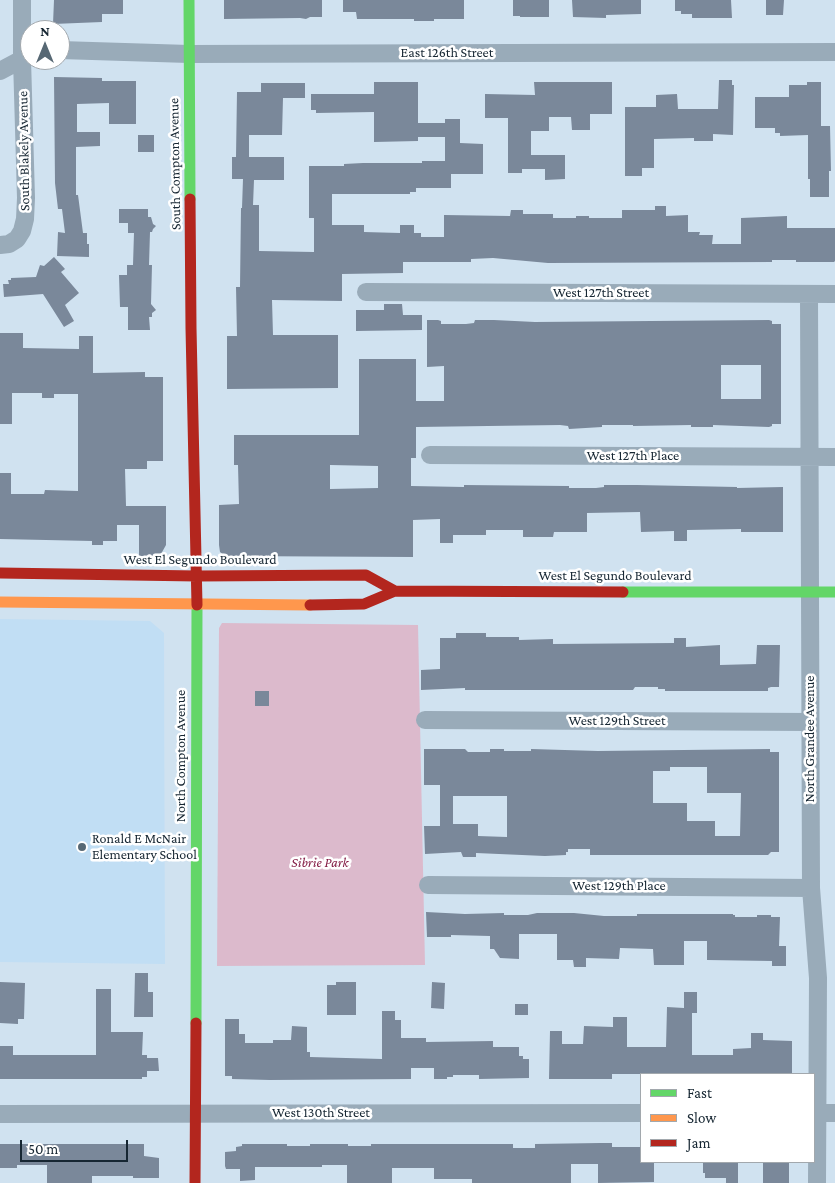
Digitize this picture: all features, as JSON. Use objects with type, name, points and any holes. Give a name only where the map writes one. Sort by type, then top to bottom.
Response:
[{"type":"main road","name":"South Compton Avenue","points":[[189,0],[191,328]]},
{"type":"main road","name":"North Compton Avenue","points":[[191,328],[197,576],[195,1183]]},
{"type":"main road","name":"West El Segundo Boulevard","points":[[0,573],[197,576],[366,574],[395,591]]},
{"type":"main road","name":"West El Segundo Boulevard","points":[[0,602],[197,606],[364,604],[395,591],[835,592]]},
{"type":"street","name":"South Blakely Avenue","points":[[22,0],[23,20]]},
{"type":"street","name":"East 126th Street","points":[[70,50],[189,54],[835,52]]},
{"type":"street","points":[[0,71],[20,60]]},
{"type":"street","name":"South Blakely Avenue","points":[[8,242],[22,231],[25,219],[26,70]]},
{"type":"street","name":"West 127th Street","points":[[366,292],[835,294]]},
{"type":"street","name":"North Grandee Avenue","points":[[809,294],[811,888],[818,978],[815,1113],[817,1183]]},
{"type":"street","name":"West 127th Place","points":[[430,455],[835,457]]},
{"type":"street","name":"West 129th Street","points":[[425,720],[810,722]]},
{"type":"street","name":"West 129th Place","points":[[428,886],[811,888]]},
{"type":"street","name":"West 130th Street","points":[[0,1114],[640,1113]]},
{"type":"street","points":[[815,1113],[835,1113]]},
{"type":"shaded area","name":"Ronald E McNair Elementary School","points":[[0,619],[150,621],[164,633],[165,964],[0,962]]},
{"type":"green space","name":"Sibrie Park","points":[[222,623],[418,625],[425,965],[217,966],[219,628]]},
{"type":"building","points":[[54,0],[123,0],[123,14],[102,14],[102,22],[70,23],[70,20],[53,20]]},
{"type":"building","points":[[224,0],[322,0],[322,17],[306,19],[224,19]]},
{"type":"building","points":[[343,0],[464,0],[464,19],[414,21],[414,19],[357,19],[356,12],[343,12]]},
{"type":"building","points":[[513,0],[549,0],[549,17],[513,16]]},
{"type":"building","points":[[572,0],[641,0],[641,14],[606,15],[606,18],[573,17]]},
{"type":"building","points":[[675,0],[731,0],[732,18],[692,18],[692,14],[681,14],[681,11],[675,11]]},
{"type":"building","points":[[766,0],[784,0],[783,15],[766,15]]},
{"type":"building","points":[[54,77],[102,78],[102,81],[136,81],[136,124],[109,124],[109,103],[77,104],[77,132],[100,132],[100,146],[76,147],[76,195],[78,195],[83,233],[87,233],[89,257],[57,256],[58,232],[65,233],[62,209],[58,209],[55,183]]},
{"type":"building","points":[[719,80],[732,80],[732,85],[734,85],[733,135],[713,134],[713,141],[694,141],[694,138],[654,139],[654,168],[642,168],[642,176],[625,176],[625,107],[656,107],[656,95],[677,94],[678,109],[718,109]]},
{"type":"building","points":[[374,82],[418,82],[418,123],[445,123],[445,119],[460,119],[460,143],[483,144],[483,174],[451,174],[451,188],[416,188],[416,192],[410,192],[410,194],[332,194],[332,225],[364,225],[364,232],[400,233],[400,225],[414,225],[414,233],[421,233],[421,237],[444,237],[444,215],[510,216],[511,210],[523,210],[523,214],[553,214],[553,218],[589,216],[589,218],[622,218],[622,210],[655,210],[655,206],[666,206],[666,216],[688,215],[688,232],[700,232],[699,235],[713,235],[712,244],[741,244],[741,218],[787,216],[787,228],[835,228],[835,261],[548,263],[493,258],[471,259],[471,262],[403,262],[403,273],[342,274],[342,301],[272,300],[273,335],[338,335],[338,388],[227,389],[227,336],[237,336],[236,287],[240,287],[243,179],[232,179],[232,157],[236,157],[237,92],[261,92],[261,83],[305,83],[305,98],[283,98],[282,135],[249,135],[249,157],[284,157],[284,180],[254,180],[253,205],[259,205],[259,251],[314,252],[314,218],[309,218],[309,166],[445,161],[445,137],[418,137],[418,141],[374,142],[374,112],[316,113],[316,110],[311,110],[311,94],[374,94]]},
{"type":"building","points":[[534,82],[612,82],[612,114],[590,114],[590,130],[572,130],[571,117],[549,117],[549,131],[531,131],[531,155],[565,155],[565,179],[545,180],[545,169],[522,169],[522,173],[508,173],[508,118],[485,118],[485,94],[535,95]]},
{"type":"building","points":[[807,82],[821,82],[821,126],[830,126],[831,171],[829,171],[829,197],[810,197],[808,135],[780,136],[780,133],[775,133],[775,128],[755,128],[755,97],[789,97],[789,85],[807,85]]},
{"type":"building","points":[[138,135],[154,135],[154,152],[138,152]]},
{"type":"building","points":[[119,209],[148,209],[148,217],[151,217],[153,224],[156,226],[150,232],[149,265],[152,265],[151,304],[156,310],[152,313],[152,317],[149,317],[150,330],[128,330],[128,307],[120,307],[119,275],[127,275],[127,265],[133,265],[134,233],[128,233],[128,223],[119,223]]},
{"type":"building","points":[[54,257],[65,269],[61,272],[79,293],[65,305],[74,321],[64,327],[43,294],[4,297],[3,284],[9,284],[8,280],[11,280],[11,278],[36,277],[40,265],[44,266]]},
{"type":"building","points":[[384,304],[402,304],[403,315],[422,315],[422,330],[356,331],[356,310],[384,310]]},
{"type":"building","points":[[427,320],[438,320],[441,321],[441,324],[466,324],[474,323],[475,320],[535,322],[769,320],[772,321],[772,324],[781,324],[781,424],[772,424],[769,427],[602,425],[602,427],[569,429],[568,426],[560,425],[416,427],[416,458],[411,458],[411,486],[569,486],[569,488],[596,488],[604,487],[604,485],[637,485],[737,488],[783,487],[783,532],[741,532],[741,529],[687,530],[687,541],[674,541],[674,531],[641,532],[640,512],[587,513],[587,532],[554,532],[553,537],[523,537],[523,530],[486,530],[486,535],[453,535],[453,543],[440,543],[440,519],[413,520],[413,557],[225,556],[220,552],[219,505],[239,504],[238,465],[234,465],[234,435],[359,435],[359,359],[416,359],[416,401],[444,401],[444,366],[427,367]],"holes":[[[721,365],[761,365],[761,399],[721,399]],[[330,465],[378,466],[378,488],[330,489]]]},
{"type":"building","points":[[0,333],[23,333],[23,348],[79,349],[79,336],[93,336],[93,373],[145,372],[145,377],[163,377],[163,461],[147,461],[147,469],[125,469],[126,506],[166,506],[166,545],[161,554],[156,556],[139,556],[139,525],[117,525],[117,541],[103,541],[103,545],[92,545],[92,541],[0,539],[0,473],[11,473],[11,494],[44,494],[45,490],[78,491],[78,394],[54,394],[54,398],[42,398],[42,393],[12,393],[12,424],[0,424]]},
{"type":"building","points":[[456,633],[486,633],[486,637],[519,637],[519,640],[553,639],[553,644],[674,643],[674,638],[686,638],[686,647],[720,645],[720,665],[756,664],[757,645],[780,645],[779,687],[768,688],[768,691],[665,691],[665,689],[658,689],[658,687],[635,687],[633,690],[465,690],[465,688],[421,690],[421,670],[440,669],[440,638],[456,638]]},
{"type":"building","points":[[255,691],[269,691],[269,706],[255,706]]},
{"type":"building","points":[[424,749],[465,749],[468,752],[490,752],[490,749],[504,749],[504,751],[531,751],[531,749],[598,751],[770,749],[770,752],[779,752],[779,852],[771,852],[768,855],[590,855],[590,849],[568,849],[566,855],[545,856],[476,853],[476,857],[463,857],[461,852],[425,854],[424,826],[440,826],[440,785],[424,785]],"holes":[[[670,767],[707,767],[707,793],[741,793],[740,836],[715,836],[715,821],[687,821],[687,803],[653,803],[653,771],[670,771]],[[453,796],[507,796],[507,837],[478,836],[478,824],[453,824]]]},
{"type":"building","points":[[426,912],[504,913],[504,915],[574,913],[604,916],[733,914],[735,917],[757,917],[757,915],[771,915],[771,917],[780,917],[779,946],[786,946],[786,966],[772,966],[772,961],[707,960],[707,941],[684,941],[684,965],[654,965],[653,949],[620,948],[619,959],[586,958],[586,967],[574,967],[573,960],[557,960],[557,934],[519,934],[519,959],[500,958],[494,949],[490,949],[490,936],[451,935],[451,937],[427,937]]},
{"type":"building","points":[[135,973],[148,973],[148,992],[153,992],[153,1017],[134,1017]]},
{"type":"building","points":[[0,982],[25,983],[24,1019],[18,1019],[18,1024],[0,1023]]},
{"type":"building","points":[[336,982],[356,982],[356,1015],[327,1015],[327,985],[336,985]]},
{"type":"building","points":[[432,982],[445,983],[444,1009],[431,1008]]},
{"type":"building","points":[[96,989],[111,989],[111,1032],[143,1032],[142,1055],[147,1055],[147,1058],[158,1058],[159,1071],[147,1071],[147,1077],[142,1077],[142,1079],[0,1079],[0,1046],[13,1046],[13,1055],[96,1055]]},
{"type":"building","points":[[684,992],[697,992],[697,1013],[692,1013],[692,1055],[733,1055],[733,1049],[751,1048],[751,1033],[763,1033],[763,1040],[792,1041],[792,1073],[640,1073],[612,1074],[612,1079],[549,1079],[550,1031],[562,1031],[562,1044],[583,1044],[584,1026],[613,1027],[613,1017],[627,1017],[627,1047],[666,1047],[667,1007],[684,1008]]},
{"type":"building","points":[[515,1004],[528,1004],[528,1015],[515,1015]]},
{"type":"building","points":[[382,1011],[395,1011],[395,1020],[401,1020],[401,1038],[426,1038],[426,1042],[493,1041],[493,1047],[519,1047],[519,1056],[523,1056],[523,1059],[529,1059],[529,1078],[479,1079],[479,1075],[453,1075],[453,1077],[447,1077],[447,1079],[434,1079],[434,1068],[411,1068],[411,1079],[270,1080],[232,1079],[232,1076],[225,1076],[225,1019],[239,1019],[239,1034],[245,1034],[245,1043],[273,1043],[273,1040],[291,1040],[292,1026],[307,1027],[307,1052],[310,1052],[310,1057],[382,1059]]},
{"type":"building","points":[[612,1143],[612,1147],[640,1147],[640,1163],[654,1163],[654,1182],[598,1183],[598,1164],[571,1164],[571,1183],[472,1183],[472,1179],[434,1179],[434,1168],[392,1168],[392,1183],[347,1183],[347,1165],[255,1167],[255,1180],[240,1181],[240,1169],[226,1169],[225,1166],[225,1152],[236,1151],[236,1147],[242,1146],[242,1144],[310,1146],[310,1144],[348,1144],[348,1146],[371,1146],[371,1144],[513,1144],[513,1148],[535,1148],[535,1144]]},
{"type":"building","points":[[0,1144],[144,1144],[144,1156],[159,1158],[159,1178],[92,1176],[92,1183],[47,1183],[47,1165],[17,1165],[17,1168],[0,1168]]},
{"type":"building","points":[[703,1163],[738,1163],[738,1183],[726,1183],[726,1178],[705,1178],[705,1173],[703,1173]]},
{"type":"building","points":[[763,1163],[789,1163],[789,1183],[763,1183]]},
{"type":"traffic: fast","points":[[189,0],[190,199]]},
{"type":"traffic: fast","points":[[623,592],[835,592]]},
{"type":"traffic: fast","points":[[196,1023],[197,605]]},
{"type":"traffic: slow","points":[[0,602],[310,605]]},
{"type":"traffic: jam","points":[[190,199],[197,605]]},
{"type":"traffic: jam","points":[[0,573],[197,576],[366,575],[395,591]]},
{"type":"traffic: jam","points":[[310,605],[364,604],[395,591],[623,592]]},
{"type":"traffic: jam","points":[[195,1183],[196,1023]]},
{"type":"place","name":"Ronald E McNair Elementary School","points":[[82,847]]}]
